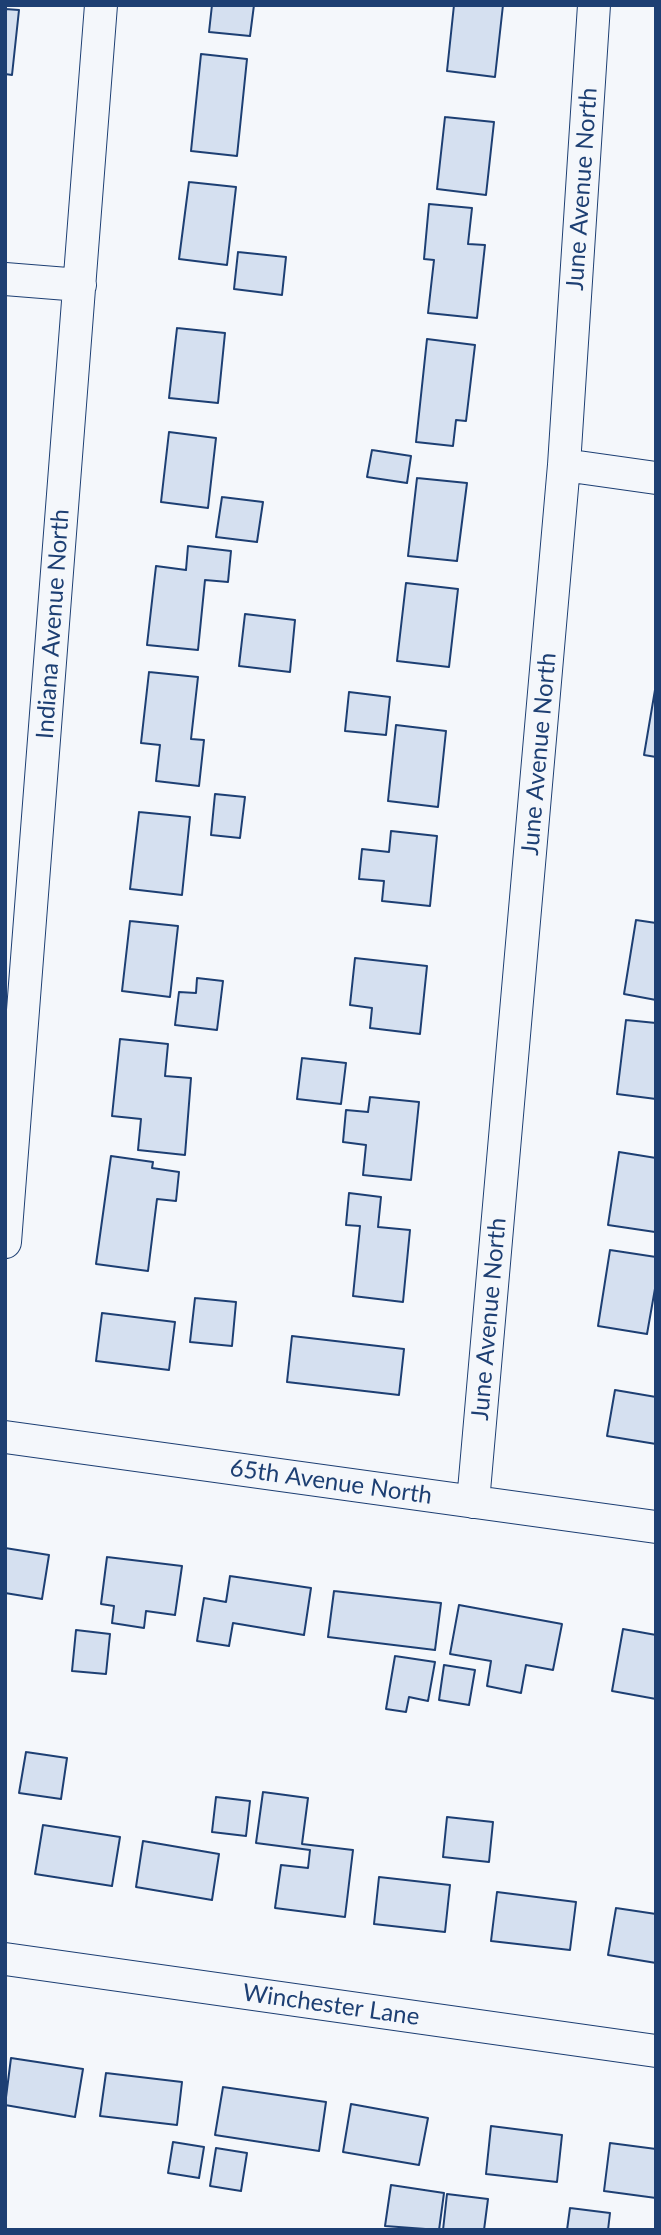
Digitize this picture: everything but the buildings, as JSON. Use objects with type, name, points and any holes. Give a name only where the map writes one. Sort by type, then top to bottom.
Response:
[{"type":"street","name":"Indiana Avenue North","points":[[5,1242],[101,5]]},
{"type":"street","name":"June Avenue North","points":[[473,1502],[564,465],[594,5]]},
{"type":"street","points":[[5,279],[80,285]]},
{"type":"street","points":[[564,465],[656,478]]},
{"type":"street","name":"65th Avenue North","points":[[5,1437],[656,1527]]},
{"type":"street","name":"Winchester Lane","points":[[5,1959],[656,2051]]}]
